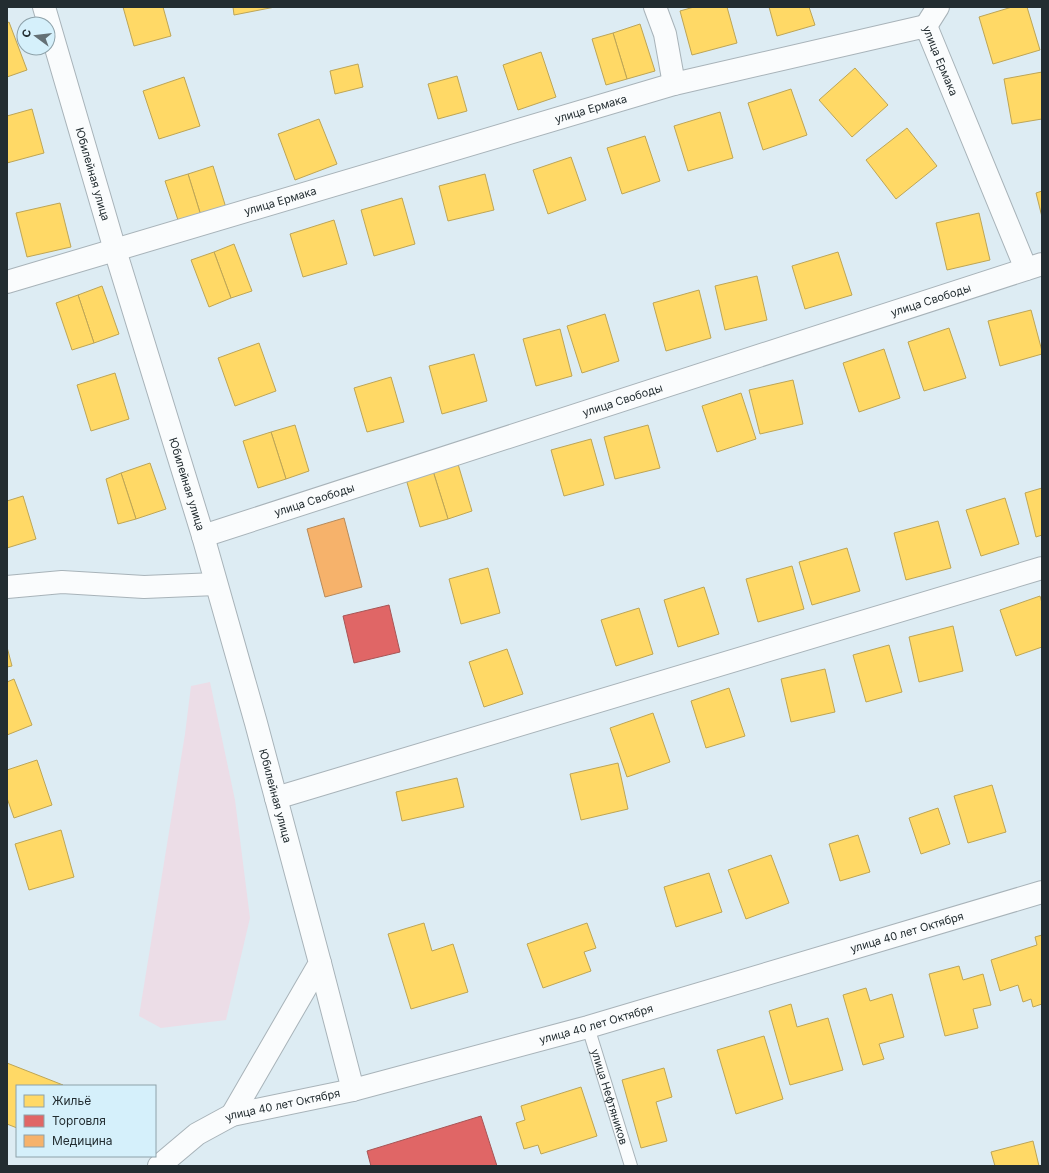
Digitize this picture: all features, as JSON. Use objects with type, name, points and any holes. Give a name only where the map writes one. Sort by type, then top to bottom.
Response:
[{"type":"street","name":"Юбилейная улица","points":[[44,7],[115,250],[203,536],[256,723],[353,1090]]},
{"type":"street","points":[[655,7],[665,34],[674,84]]},
{"type":"street","points":[[926,26],[938,7]]},
{"type":"street","name":"улица Ермака","points":[[7,282],[674,84],[926,26],[1034,266]]},
{"type":"street","name":"улица Свободы","points":[[203,536],[1034,266]]},
{"type":"street","points":[[276,798],[1042,568]]},
{"type":"street","points":[[7,587],[62,582],[144,587],[216,584]]},
{"type":"street","name":"улица 40 лет Октября","points":[[159,1166],[197,1134],[232,1115],[353,1090],[588,1027],[1042,892]]},
{"type":"street","points":[[232,1115],[320,963]]},
{"type":"lane","name":"улица Нефтяников","points":[[588,1027],[630,1166]]},
{"type":"shaded area","points":[[210,682],[235,800],[250,918],[226,1020],[161,1028],[139,1016],[185,734],[191,686]]},
{"type":"building: Жильё","points":[[123,7],[163,7],[171,36],[134,46]]},
{"type":"building: Жильё","points":[[233,7],[275,7],[234,15]]},
{"type":"building: Жильё","points":[[694,7],[727,7],[737,43],[692,55],[680,11]]},
{"type":"building: Жильё","points":[[769,7],[809,7],[815,25],[777,36]]},
{"type":"building: Жильё","points":[[1012,7],[1027,7],[1040,50],[993,64],[979,17]]},
{"type":"building: Жильё","points":[[9,22],[16,41],[16,56],[22,56],[27,70],[7,77],[7,23]]},
{"type":"building: Жильё","points":[[640,24],[655,71],[627,79],[613,33]]},
{"type":"building: Жильё","points":[[613,33],[627,79],[606,85],[592,39]]},
{"type":"building: Жильё","points":[[541,52],[556,97],[518,110],[503,65]]},
{"type":"building: Жильё","points":[[358,64],[363,87],[335,94],[330,71]]},
{"type":"building: Жильё","points":[[855,68],[888,105],[852,137],[819,100]]},
{"type":"building: Жильё","points":[[1042,72],[1042,119],[1012,124],[1004,79]]},
{"type":"building: Жильё","points":[[457,76],[467,111],[438,119],[428,84]]},
{"type":"building: Жильё","points":[[184,77],[200,126],[159,139],[143,91]]},
{"type":"building: Жильё","points":[[791,89],[807,135],[763,150],[748,103]]},
{"type":"building: Жильё","points":[[32,109],[44,153],[7,163],[7,116]]},
{"type":"building: Жильё","points":[[720,112],[733,158],[688,171],[674,126]]},
{"type":"building: Жильё","points":[[319,119],[337,164],[295,180],[278,134]]},
{"type":"building: Жильё","points":[[907,128],[937,166],[896,199],[866,160]]},
{"type":"building: Жильё","points":[[645,136],[660,181],[622,194],[607,148]]},
{"type":"building: Жильё","points":[[571,157],[586,200],[548,214],[533,170]]},
{"type":"building: Жильё","points":[[213,166],[227,211],[202,219],[188,174]]},
{"type":"building: Жильё","points":[[188,174],[202,219],[180,226],[165,181]]},
{"type":"building: Жильё","points":[[485,174],[494,210],[448,221],[439,186]]},
{"type":"building: Жильё","points":[[1042,191],[1042,217],[1036,193]]},
{"type":"building: Жильё","points":[[402,198],[415,244],[374,256],[361,210]]},
{"type":"building: Жильё","points":[[60,203],[71,247],[27,257],[16,213]]},
{"type":"building: Жильё","points":[[979,213],[990,260],[947,270],[936,223]]},
{"type":"building: Жильё","points":[[334,220],[347,264],[303,277],[290,234]]},
{"type":"building: Жильё","points":[[234,244],[252,291],[231,298],[214,252]]},
{"type":"building: Жильё","points":[[214,252],[231,298],[209,307],[191,260]]},
{"type":"building: Жильё","points":[[838,252],[852,295],[805,309],[792,266]]},
{"type":"building: Жильё","points":[[757,276],[767,320],[725,330],[715,286]]},
{"type":"building: Жильё","points":[[102,286],[119,334],[94,343],[78,295]]},
{"type":"building: Жильё","points":[[699,290],[711,338],[666,351],[653,303]]},
{"type":"building: Жильё","points":[[78,295],[94,343],[72,350],[56,303]]},
{"type":"building: Жильё","points":[[1031,310],[1042,354],[1000,366],[988,321]]},
{"type":"building: Жильё","points":[[605,314],[619,361],[582,373],[567,326]]},
{"type":"building: Жильё","points":[[949,328],[966,378],[924,391],[908,342]]},
{"type":"building: Жильё","points":[[560,329],[572,376],[536,386],[523,339]]},
{"type":"building: Жильё","points":[[259,343],[276,391],[235,406],[218,358]]},
{"type":"building: Жильё","points":[[884,349],[900,398],[859,412],[843,363]]},
{"type":"building: Жильё","points":[[474,354],[487,401],[442,414],[429,366]]},
{"type":"building: Жильё","points":[[115,373],[129,419],[91,431],[77,385]]},
{"type":"building: Жильё","points":[[391,377],[404,422],[367,432],[354,388]]},
{"type":"building: Жильё","points":[[793,380],[803,424],[760,434],[749,390]]},
{"type":"building: Жильё","points":[[741,393],[756,439],[717,452],[702,406]]},
{"type":"building: Жильё","points":[[295,425],[309,471],[286,479],[271,432]]},
{"type":"building: Жильё","points":[[648,425],[660,468],[615,479],[604,437]]},
{"type":"building: Жильё","points":[[271,432],[286,479],[258,488],[243,441]]},
{"type":"building: Жильё","points":[[591,439],[604,485],[564,496],[551,450]]},
{"type":"building: Жильё","points":[[150,463],[166,509],[136,519],[121,473]]},
{"type":"building: Жильё","points":[[458,464],[472,511],[448,519],[433,471]]},
{"type":"building: Жильё","points":[[433,471],[448,519],[420,527],[406,479]]},
{"type":"building: Жильё","points":[[121,473],[136,519],[118,524],[106,479]]},
{"type":"building: Жильё","points":[[1042,488],[1042,535],[1036,537],[1025,493]]},
{"type":"building: Жильё","points":[[23,496],[36,539],[7,548],[7,501]]},
{"type":"building: Жильё","points":[[1005,498],[1019,544],[981,556],[966,510]]},
{"type":"building: Жильё","points":[[938,521],[951,568],[906,580],[894,533]]},
{"type":"building: Жильё","points":[[847,548],[860,591],[812,605],[799,562]]},
{"type":"building: Жильё","points":[[792,566],[804,609],[758,622],[746,579]]},
{"type":"building: Жильё","points":[[488,568],[500,613],[461,624],[449,579]]},
{"type":"building: Жильё","points":[[704,587],[719,634],[678,647],[664,600]]},
{"type":"building: Жильё","points":[[1040,596],[1042,603],[1042,647],[1016,656],[1000,610]]},
{"type":"building: Жильё","points":[[639,608],[653,654],[616,666],[601,620]]},
{"type":"building: Жильё","points":[[953,626],[963,671],[919,682],[909,637]]},
{"type":"building: Жильё","points":[[889,645],[902,692],[866,702],[853,655]]},
{"type":"building: Жильё","points":[[7,647],[12,666],[7,667]]},
{"type":"building: Жильё","points":[[507,649],[523,694],[484,707],[469,662]]},
{"type":"building: Жильё","points":[[825,669],[835,712],[791,722],[781,679]]},
{"type":"building: Жильё","points":[[14,679],[32,725],[7,735],[7,682]]},
{"type":"building: Жильё","points":[[729,688],[745,736],[706,748],[691,701]]},
{"type":"building: Жильё","points":[[653,713],[670,762],[627,777],[610,728]]},
{"type":"building: Жильё","points":[[37,760],[52,805],[14,818],[7,798],[7,770]]},
{"type":"building: Жильё","points":[[618,763],[628,809],[581,820],[570,774]]},
{"type":"building: Жильё","points":[[457,778],[464,807],[402,821],[396,792]]},
{"type":"building: Жильё","points":[[992,785],[1006,832],[968,843],[954,796]]},
{"type":"building: Жильё","points":[[938,808],[950,844],[921,854],[909,818]]},
{"type":"building: Жильё","points":[[61,830],[74,877],[29,890],[15,844]]},
{"type":"building: Жильё","points":[[858,835],[870,872],[840,881],[829,844]]},
{"type":"building: Жильё","points":[[771,855],[789,903],[746,919],[728,870]]},
{"type":"building: Жильё","points":[[709,873],[722,912],[676,927],[664,887]]},
{"type":"building: Жильё","points":[[424,923],[432,951],[453,944],[468,992],[411,1009],[388,934]]},
{"type":"building: Жильё","points":[[587,923],[596,948],[584,952],[591,971],[543,988],[527,944]]},
{"type":"building: Жильё","points":[[1042,935],[1042,1004],[1033,1007],[1031,999],[1023,1002],[1018,985],[1000,991],[991,960],[1037,945],[1035,937]]},
{"type":"building: Жильё","points":[[959,966],[963,980],[983,974],[991,1005],[973,1009],[978,1028],[945,1036],[929,974]]},
{"type":"building: Жильё","points":[[866,988],[870,1001],[892,994],[904,1037],[879,1044],[884,1059],[863,1065],[843,995]]},
{"type":"building: Жильё","points":[[791,1004],[797,1027],[828,1018],[843,1070],[790,1085],[769,1011]]},
{"type":"building: Жильё","points":[[764,1036],[783,1099],[736,1114],[717,1050]]},
{"type":"building: Жильё","points":[[7,1063],[63,1085],[16,1085],[16,1128],[7,1124]]},
{"type":"building: Жильё","points":[[664,1068],[672,1097],[656,1102],[667,1141],[641,1148],[622,1080]]},
{"type":"building: Жильё","points":[[581,1087],[597,1136],[541,1154],[538,1145],[524,1149],[516,1123],[525,1120],[521,1106]]},
{"type":"building: Жильё","points":[[1033,1141],[1039,1166],[995,1166],[991,1152]]},
{"type":"building: Торговля","points":[[389,605],[400,652],[354,663],[343,616]]},
{"type":"building: Торговля","points":[[481,1116],[497,1166],[371,1166],[367,1151]]},
{"type":"building: Медицина","points":[[344,518],[362,587],[325,597],[307,529]]}]
